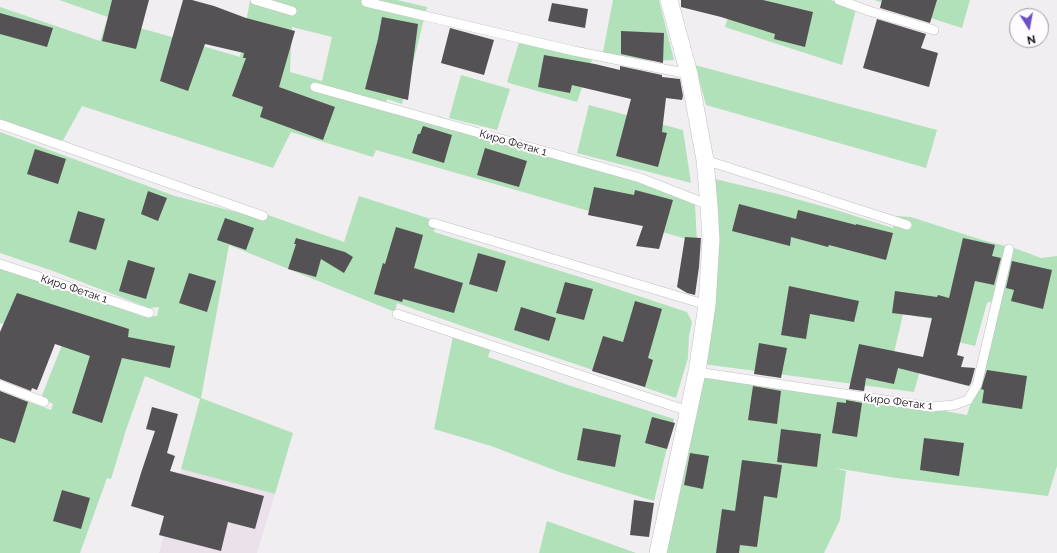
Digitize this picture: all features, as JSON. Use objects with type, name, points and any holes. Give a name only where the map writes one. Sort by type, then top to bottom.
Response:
[{"type":"street","points":[[658,553],[697,372],[707,305],[711,240],[705,160],[689,74],[669,0]]},
{"type":"lane","points":[[255,0],[292,11]]},
{"type":"lane","points":[[839,0],[869,11],[934,30]]},
{"type":"lane","points":[[366,2],[574,51],[689,74]]},
{"type":"lane","name":"Киро Фетак 1","points":[[315,87],[640,178],[709,205]]},
{"type":"lane","points":[[0,124],[263,216]]},
{"type":"lane","points":[[705,160],[907,225]]},
{"type":"lane","points":[[433,223],[707,305]]},
{"type":"lane","name":"Киро Фетак 1","points":[[697,372],[931,407],[954,405],[968,400],[977,385],[1009,249]]},
{"type":"lane","name":"Киро Фетак 1","points":[[0,264],[149,314]]},
{"type":"lane","points":[[397,314],[688,411]]},
{"type":"lane","points":[[0,385],[44,402]]},
{"type":"shaded area","points":[[181,469],[275,494],[257,553],[159,553]]},
{"type":"green space","points":[[59,0],[122,0],[139,28],[240,57],[250,0],[397,0],[427,7],[402,104],[387,99],[384,111],[680,192],[695,204],[697,242],[376,150],[373,157],[291,132],[273,168],[82,106],[62,142],[0,121],[0,7],[100,41],[108,17]],"holes":[[[292,27],[332,37],[322,81],[290,72]]]},
{"type":"green space","points":[[613,0],[659,0],[674,60],[655,61],[616,57],[603,52]]},
{"type":"green space","points":[[733,0],[831,0],[856,9],[842,65],[725,27]]},
{"type":"green space","points":[[874,0],[970,0],[962,28]]},
{"type":"green space","points":[[520,39],[592,60],[577,102],[507,82]]},
{"type":"green space","points":[[695,65],[937,130],[926,168],[706,105]]},
{"type":"green space","points":[[461,75],[510,89],[497,130],[449,118]]},
{"type":"green space","points":[[589,105],[683,130],[691,183],[577,153]]},
{"type":"green space","points":[[0,132],[175,196],[266,220],[268,215],[344,242],[359,196],[437,221],[434,232],[687,312],[692,322],[689,336],[688,358],[676,398],[397,303],[395,312],[229,245],[201,398],[293,433],[275,494],[181,469],[200,399],[145,376],[111,479],[107,478],[80,553],[0,553],[0,391],[51,410],[53,404],[41,398],[62,345],[0,323],[0,264],[144,317],[157,316],[159,307],[149,308],[53,271],[0,253]]},
{"type":"green space","points":[[715,179],[778,194],[893,228],[896,216],[911,217],[982,240],[1017,249],[1041,258],[1057,256],[1057,466],[1048,496],[896,478],[835,468],[846,471],[840,520],[824,553],[666,553],[700,375],[911,405],[967,415],[1002,297],[987,303],[975,346],[928,335],[932,319],[903,314],[894,353],[923,359],[914,392],[703,364]]},
{"type":"green space","points":[[453,336],[491,347],[488,357],[568,385],[674,419],[654,501],[562,473],[491,446],[434,429]]},
{"type":"green space","points":[[547,521],[636,553],[539,553]]},
{"type":"building","points":[[112,0],[149,0],[136,49],[102,41]]},
{"type":"building","points":[[183,0],[192,0],[214,6],[246,18],[295,31],[279,87],[335,107],[323,140],[260,117],[263,107],[232,96],[246,58],[243,58],[244,53],[205,44],[188,91],[160,81]]},
{"type":"building","points":[[681,0],[763,0],[813,12],[805,47],[774,39],[775,34],[721,17],[681,7]]},
{"type":"building","points":[[882,0],[937,0],[930,23],[880,8]]},
{"type":"building","points":[[552,3],[588,9],[585,28],[548,21]]},
{"type":"building","points":[[0,13],[53,28],[47,47],[0,34]]},
{"type":"building","points":[[382,17],[418,24],[408,100],[365,89]]},
{"type":"building","points":[[877,19],[926,34],[921,48],[938,53],[929,87],[863,68]]},
{"type":"building","points":[[450,28],[494,40],[484,75],[441,63]]},
{"type":"building","points":[[621,31],[664,33],[663,63],[621,54]]},
{"type":"building","points":[[544,55],[620,70],[620,66],[662,75],[662,77],[680,79],[683,96],[682,100],[666,98],[662,132],[667,133],[658,167],[616,156],[631,99],[572,85],[570,93],[538,87]]},
{"type":"building","points":[[423,126],[452,135],[444,163],[412,153],[418,134],[420,134]]},
{"type":"building","points":[[485,148],[527,161],[519,187],[477,175]]},
{"type":"building","points":[[35,149],[66,159],[58,184],[27,174]]},
{"type":"building","points":[[594,187],[634,195],[635,190],[673,200],[659,249],[636,246],[643,226],[588,215]]},
{"type":"building","points":[[148,191],[167,198],[158,221],[141,214]]},
{"type":"building","points":[[739,204],[796,219],[798,210],[893,233],[886,260],[791,237],[790,246],[732,231]]},
{"type":"building","points":[[78,211],[105,219],[96,250],[69,242]]},
{"type":"building","points":[[225,218],[254,228],[246,250],[217,240]]},
{"type":"building","points":[[396,227],[423,235],[414,268],[463,283],[454,313],[403,299],[402,302],[374,294]]},
{"type":"building","points":[[685,237],[701,238],[695,295],[687,293],[677,287]]},
{"type":"building","points":[[296,238],[345,252],[353,257],[344,273],[321,259],[316,277],[288,269],[296,244],[294,244]]},
{"type":"building","points":[[963,238],[995,245],[992,256],[1001,258],[994,285],[975,281],[957,355],[964,357],[961,367],[975,368],[969,386],[898,368],[894,384],[866,378],[864,391],[849,389],[859,344],[923,357],[932,318],[892,313],[895,291],[937,297],[938,295],[949,298]]},
{"type":"building","points":[[478,253],[506,261],[497,292],[469,284]]},
{"type":"building","points":[[128,260],[155,268],[146,299],[119,291]]},
{"type":"building","points":[[1012,261],[1052,270],[1043,309],[1011,301],[1014,290],[1006,288]]},
{"type":"building","points":[[189,273],[216,281],[207,312],[179,303]]},
{"type":"building","points":[[565,282],[593,289],[584,320],[556,313]]},
{"type":"building","points":[[789,286],[859,301],[854,322],[810,314],[806,339],[781,335]]},
{"type":"building","points":[[17,293],[129,329],[128,337],[175,346],[170,368],[122,358],[102,423],[72,413],[90,356],[55,344],[37,390],[32,388],[31,391],[0,379],[0,332]]},
{"type":"building","points":[[635,301],[662,309],[648,358],[653,360],[645,387],[592,371],[603,336],[623,342]]},
{"type":"building","points":[[521,307],[556,318],[549,341],[514,330]]},
{"type":"building","points":[[759,343],[787,348],[781,378],[754,374]]},
{"type":"building","points":[[987,370],[1027,376],[1022,409],[982,403],[984,390],[981,389]]},
{"type":"building","points":[[753,386],[781,391],[777,424],[748,420]]},
{"type":"building","points":[[0,391],[28,402],[15,443],[0,438]]},
{"type":"building","points":[[846,400],[862,403],[857,437],[832,433],[837,402],[846,403]]},
{"type":"building","points":[[152,407],[178,414],[167,453],[175,456],[170,471],[264,496],[255,529],[228,522],[221,551],[159,535],[164,516],[131,506],[155,431],[146,429]]},
{"type":"building","points":[[652,417],[675,423],[667,449],[645,443]]},
{"type":"building","points":[[583,428],[621,435],[615,467],[577,460]]},
{"type":"building","points":[[781,429],[821,434],[817,467],[777,462]]},
{"type":"building","points":[[924,438],[964,443],[959,476],[920,470]]},
{"type":"building","points":[[690,453],[709,456],[703,489],[684,485]]},
{"type":"building","points":[[742,460],[782,465],[777,498],[764,496],[757,547],[740,545],[739,553],[716,553],[722,509],[735,511]]},
{"type":"building","points":[[62,490],[90,498],[81,529],[53,521]]},
{"type":"building","points":[[634,500],[654,503],[649,537],[630,535]]}]
